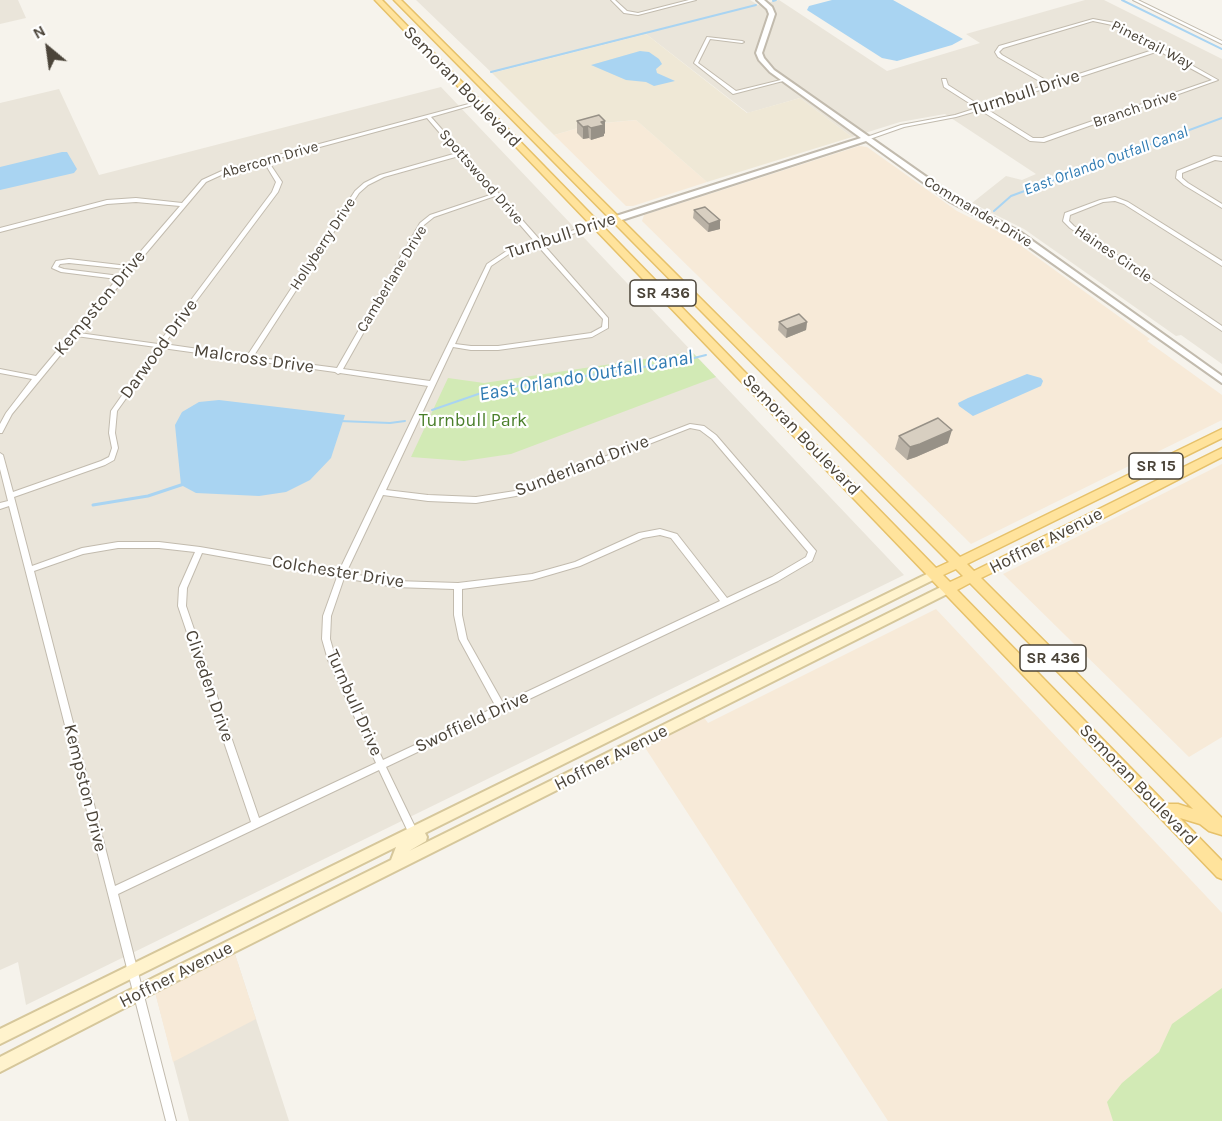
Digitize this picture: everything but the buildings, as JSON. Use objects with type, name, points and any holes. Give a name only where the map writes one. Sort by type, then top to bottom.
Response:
[{"type":"main road","name":"Semoran Boulevard","points":[[378,0],[1222,872]]},
{"type":"main road","name":"Semoran Boulevard","points":[[397,0],[1222,830]]},
{"type":"main road","points":[[462,86],[473,94],[494,97]]},
{"type":"main road","points":[[478,103],[512,116]]},
{"type":"main road","points":[[717,348],[737,360],[762,366]]},
{"type":"main road","name":"Hoffner Avenue","points":[[0,1037],[1222,433]]},
{"type":"main road","name":"Hoffner Avenue","points":[[0,1065],[1222,452]]},
{"type":"main road","points":[[396,865],[399,854],[408,844],[521,788],[530,776]]},
{"type":"main road","points":[[1164,811],[1179,811],[1204,819],[1222,830]]},
{"type":"street","points":[[613,0],[631,13],[646,13],[691,0]]},
{"type":"street","name":"Commander Drive","points":[[760,0],[770,8],[772,14],[760,46],[761,59],[785,80],[952,200],[1017,234],[1222,380]]},
{"type":"street","points":[[1135,0],[1222,43]]},
{"type":"street","name":"Pinetrail Way","points":[[1050,85],[1000,56],[997,52],[1001,47],[1093,20],[1113,24],[1209,74]]},
{"type":"street","points":[[742,42],[709,38],[696,63],[735,93],[785,80]]},
{"type":"street","name":"Turnbull Drive","points":[[413,833],[332,660],[326,639],[327,615],[342,574],[489,266],[501,256],[538,242],[903,126],[941,120],[1161,49]]},
{"type":"street","name":"Branch Drive","points":[[979,108],[1032,140],[1044,140],[1216,80],[1209,74]]},
{"type":"street","points":[[944,80],[946,86],[979,108]]},
{"type":"street","name":"Abercorn Drive","points":[[182,205],[204,181],[228,170],[478,103]]},
{"type":"street","name":"Spottswood Drive","points":[[428,117],[606,319],[605,328],[592,335],[498,348],[451,345]]},
{"type":"street","name":"Hollyberry Drive","points":[[248,358],[361,188],[382,176],[460,154]]},
{"type":"street","points":[[1222,159],[1214,158],[1179,172],[1179,178],[1186,184],[1222,206]]},
{"type":"street","name":"Darwood Drive","points":[[0,506],[11,499],[103,464],[112,458],[115,448],[112,433],[114,411],[275,192],[279,182],[265,160]]},
{"type":"street","name":"Camberlane Drive","points":[[338,372],[422,224],[432,216],[497,194]]},
{"type":"street","name":"Haines Circle","points":[[1222,264],[1126,203],[1115,199],[1102,201],[1067,214],[1066,221],[1071,227],[1222,329]]},
{"type":"street","points":[[0,230],[107,202],[136,200],[182,205]]},
{"type":"street","name":"Kempston Drive","points":[[0,431],[9,413],[37,378],[182,205]]},
{"type":"street","points":[[120,278],[55,268],[58,262],[69,261],[128,268]]},
{"type":"street","name":"Malcross Drive","points":[[75,334],[433,384]]},
{"type":"street","points":[[0,371],[37,378]]},
{"type":"street","name":"Sunderland Drive","points":[[381,492],[428,498],[476,500],[516,493],[690,426],[702,428],[714,437],[804,540]]},
{"type":"street","name":"Kempston Drive","points":[[0,455],[140,993],[171,1121]]},
{"type":"street","name":"Colchester Drive","points":[[29,570],[82,552],[118,545],[159,545],[395,584],[458,586],[532,577],[577,564],[642,536],[660,532],[674,536],[725,602]]},
{"type":"street","name":"Swoffield Drive","points":[[112,892],[799,567],[809,559],[812,551],[804,540]]},
{"type":"street","name":"Cliveden Drive","points":[[200,550],[183,588],[182,606],[256,823]]},
{"type":"street","points":[[458,586],[458,615],[463,639],[501,708]]},
{"type":"shaded area","points":[[0,0],[18,0],[26,18],[0,24]]},
{"type":"shaded area","points":[[416,0],[750,0],[758,5],[779,0],[887,71],[980,43],[966,34],[1085,0],[1104,0],[1222,59],[1222,364],[1181,335],[1176,336],[1024,229],[972,203],[1006,176],[1022,180],[1036,174],[945,114],[900,122],[852,137],[800,98],[748,113],[646,34],[492,73]]},
{"type":"shaded area","points":[[646,34],[747,113],[800,98],[852,137],[707,182],[636,120],[592,124],[554,135],[492,73]]},
{"type":"shaded area","points":[[441,87],[904,575],[26,1005],[18,962],[0,970],[0,103],[59,89],[99,175]]},
{"type":"shaded area","points":[[636,120],[707,182],[633,206],[626,206],[554,135],[592,124]]},
{"type":"shaded area","points":[[859,146],[867,147],[957,211],[1009,237],[1150,339],[1147,341],[1222,395],[1222,420],[971,544],[642,221],[644,215]]},
{"type":"shaded area","points":[[1222,464],[1222,737],[1189,757],[1003,574]]},
{"type":"shaded area","points":[[936,609],[1222,913],[1222,1063],[1145,1121],[888,1121],[644,746],[703,716],[708,723]]},
{"type":"shaded area","points":[[234,951],[289,1121],[189,1121],[155,992]]},
{"type":"shaded area","points":[[234,951],[256,1019],[173,1062],[155,992]]},
{"type":"green space","name":"Turnbull Park","points":[[692,352],[716,377],[511,454],[464,461],[411,457],[448,378],[484,383]]},
{"type":"green space","points":[[1222,988],[1222,1121],[1113,1121],[1107,1102],[1122,1083],[1159,1052],[1172,1024]]},
{"type":"water","points":[[832,0],[893,0],[963,39],[952,45],[897,61],[882,58],[807,10],[809,6]]},
{"type":"water","points":[[640,51],[649,52],[659,59],[662,64],[656,69],[657,73],[675,81],[654,86],[646,82],[626,80],[591,65]]},
{"type":"water","points":[[67,152],[77,169],[74,173],[0,190],[0,167]]},
{"type":"water","points":[[1027,374],[1041,378],[1043,381],[1041,386],[973,416],[959,406],[958,403],[968,398]]},
{"type":"water","points":[[219,400],[345,415],[331,458],[310,480],[286,492],[259,496],[196,493],[181,485],[175,425],[182,412],[199,402]]},
{"type":"waterway","name":"East Orlando Outfall Canal","points":[[1122,0],[1222,49]]},
{"type":"waterway","points":[[491,72],[756,5]]},
{"type":"waterway","name":"East Orlando Outfall Canal","points":[[994,211],[1011,196],[1222,118]]},
{"type":"waterway","name":"East Orlando Outfall Canal","points":[[432,410],[487,391],[682,361],[706,355]]},
{"type":"waterway","name":"East Orlando Outfall Canal","points":[[340,421],[390,423],[405,421]]},
{"type":"waterway","name":"East Orlando Outfall Canal","points":[[93,505],[148,496],[184,484]]}]
